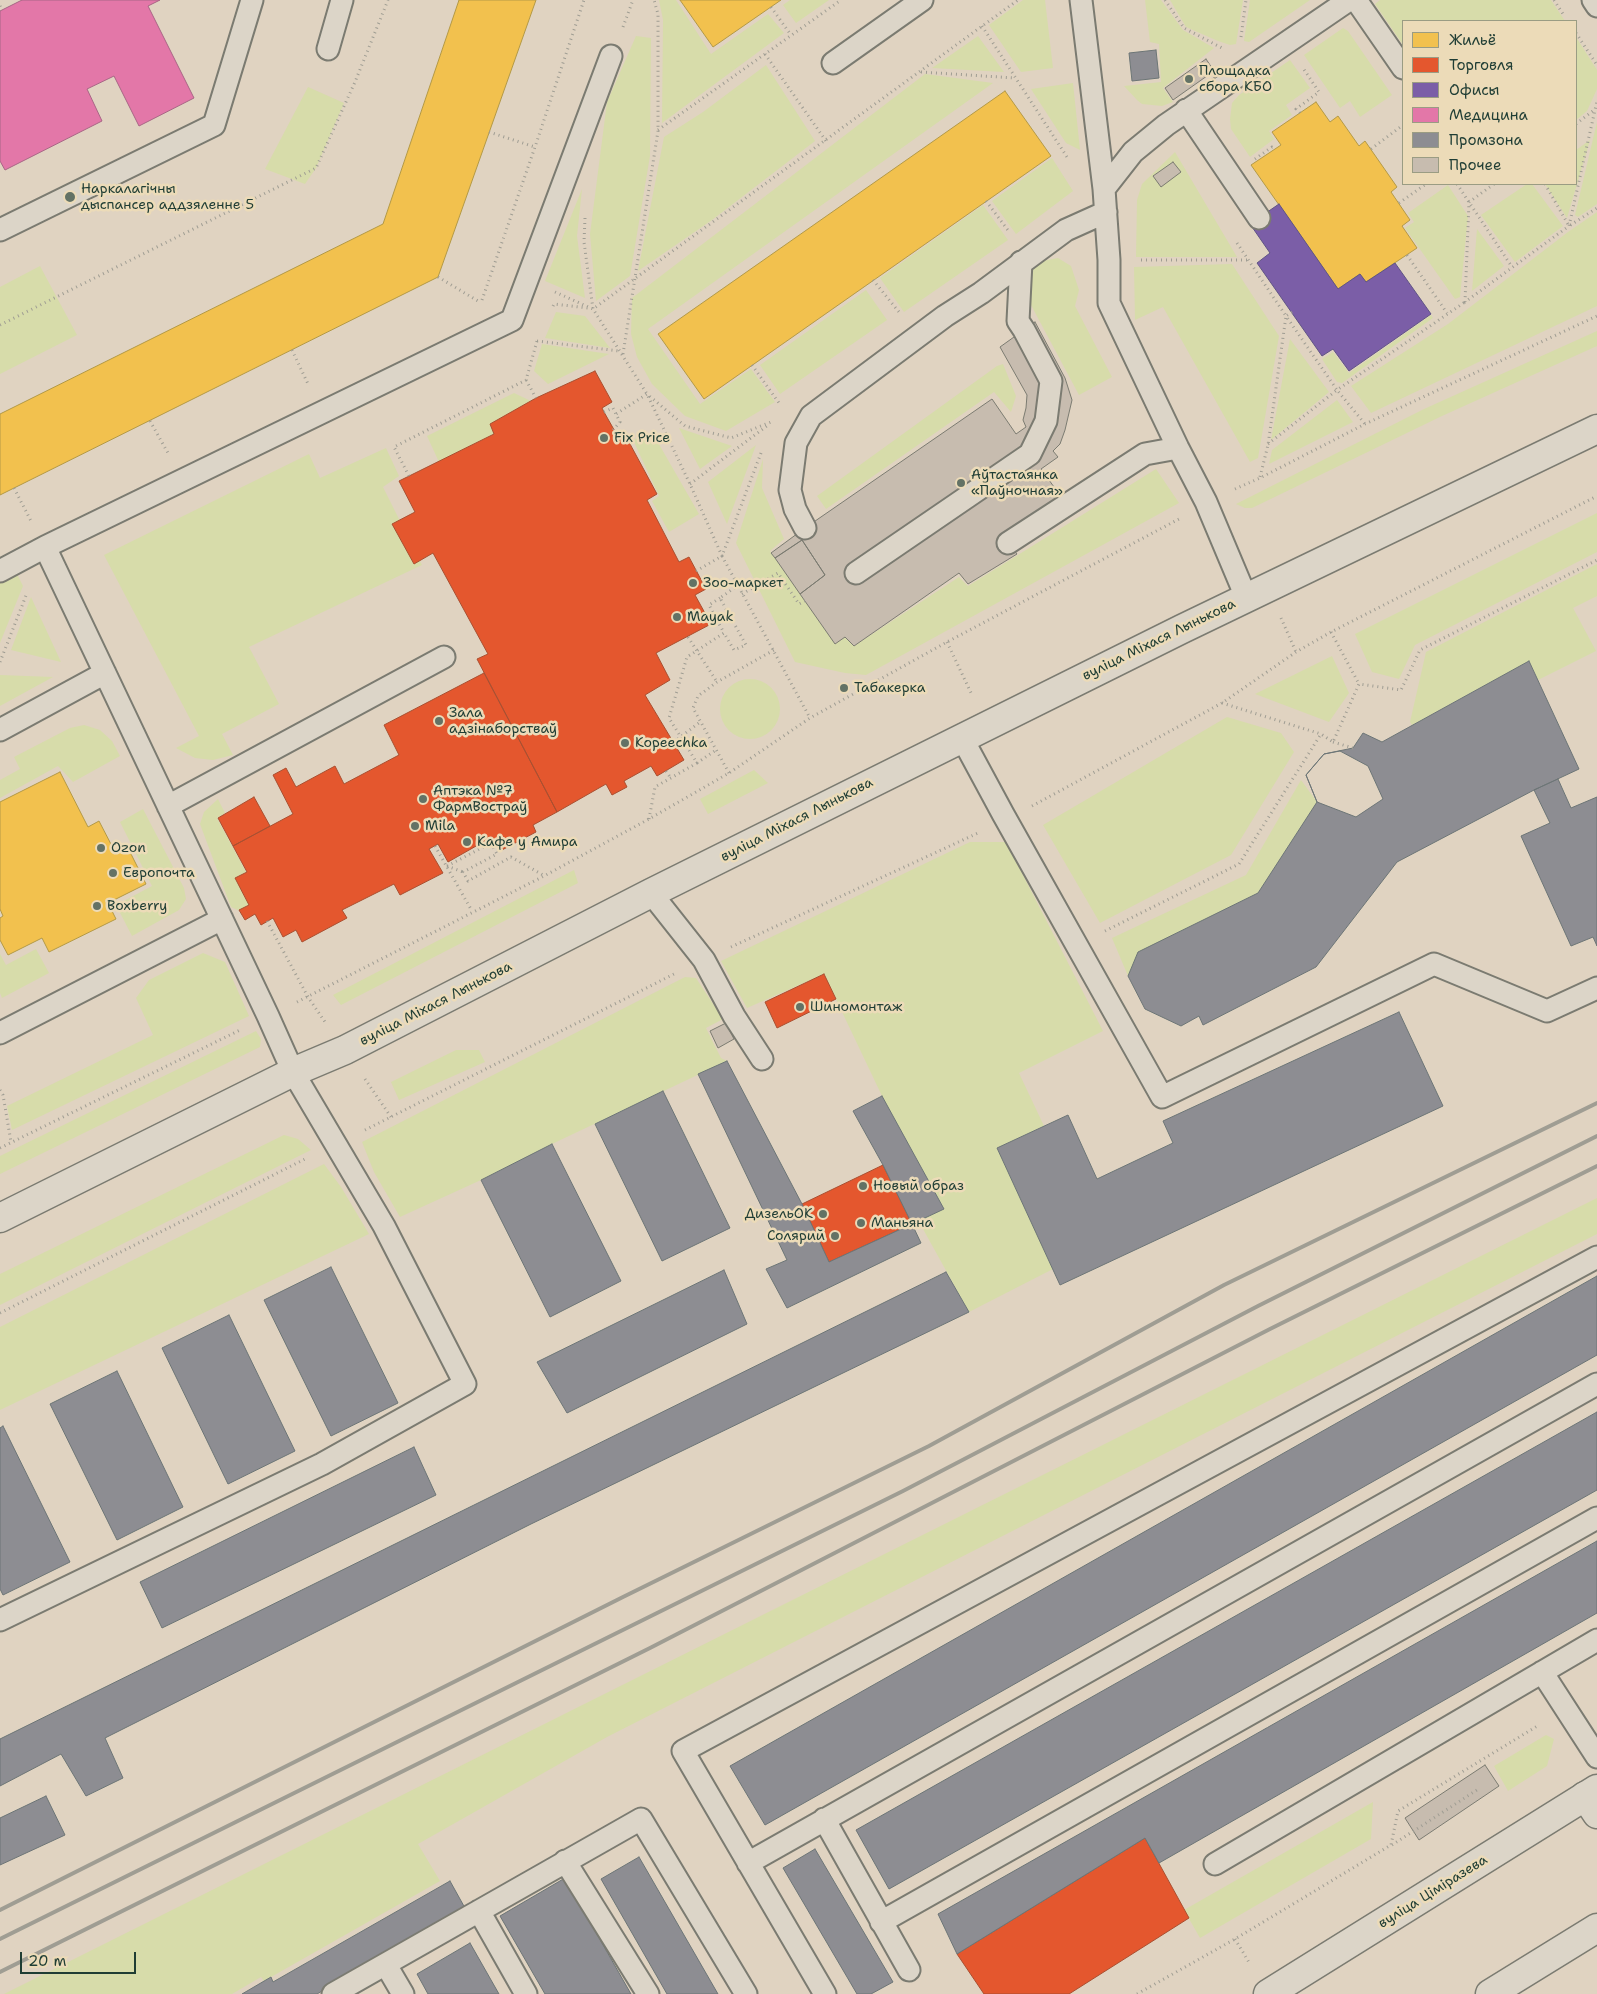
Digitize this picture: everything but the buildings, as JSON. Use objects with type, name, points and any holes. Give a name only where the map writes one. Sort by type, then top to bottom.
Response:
[{"type":"street","name":"вуліца Міхася Лынькова","points":[[0,1218],[293,1072],[345,1050],[651,893],[1246,597],[1597,429]]},
{"type":"street","name":"вуліца Ціміразева","points":[[1268,1994],[1593,1800]]},
{"type":"street","points":[[1490,1994],[1597,1928]]},
{"type":"lane","points":[[0,230],[214,125],[252,0]]},
{"type":"lane","points":[[328,50],[342,0]]},
{"type":"lane","points":[[833,63],[922,0]]},
{"type":"lane","points":[[1081,0],[1104,189],[1109,260],[1109,303],[1178,448],[1206,502],[1246,597]]},
{"type":"lane","points":[[1104,189],[1133,152],[1166,124],[1349,0]]},
{"type":"lane","points":[[1356,0],[1402,67]]},
{"type":"lane","points":[[1593,0],[1597,6]]},
{"type":"lane","points":[[0,571],[44,547],[512,320],[611,56]]},
{"type":"lane","points":[[1186,110],[1259,218]]},
{"type":"lane","points":[[805,528],[795,509],[790,490],[796,443],[811,416],[945,316],[981,293],[1066,230],[1106,212]]},
{"type":"lane","points":[[856,573],[1030,454],[1046,421],[1050,381],[1018,321],[1021,262]]},
{"type":"lane","points":[[1008,543],[1145,454],[1178,448]]},
{"type":"lane","points":[[0,1620],[322,1464],[465,1384],[384,1226],[293,1072],[44,547]]},
{"type":"lane","points":[[168,806],[444,657]]},
{"type":"lane","points":[[0,730],[105,673]]},
{"type":"lane","points":[[962,738],[1162,1098],[1434,964],[1547,1010],[1597,988]]},
{"type":"lane","points":[[651,893],[704,960],[734,1016],[762,1059]]},
{"type":"lane","points":[[0,1033],[222,919]]},
{"type":"lane","points":[[817,1991],[748,1862],[683,1751],[1597,1257]]},
{"type":"lane","points":[[748,1862],[1597,1384]]},
{"type":"lane","points":[[882,1922],[1597,1518]]},
{"type":"lane","points":[[1215,1864],[1597,1640]]},
{"type":"lane","points":[[1542,1672],[1597,1757]]},
{"type":"lane","points":[[333,1994],[641,1819],[746,1994]]},
{"type":"lane","points":[[824,1819],[909,1970]]},
{"type":"lane","points":[[565,1861],[648,1994]]},
{"type":"lane","points":[[479,1911],[526,1994]]},
{"type":"lane","points":[[386,1964],[403,1994]]},
{"type":"path","points":[[0,325],[316,168],[355,82],[388,0]]},
{"type":"path","points":[[472,306],[481,302],[584,0]]},
{"type":"path","points":[[623,355],[633,281],[658,131],[658,14],[654,0]]},
{"type":"path","points":[[658,131],[841,0]]},
{"type":"path","points":[[551,311],[554,304],[593,309],[1018,0]]},
{"type":"path","points":[[1165,0],[1184,28],[1216,46],[1224,48]]},
{"type":"path","points":[[1241,35],[1246,0]]},
{"type":"path","points":[[1554,0],[1567,20]]},
{"type":"path","points":[[0,6],[2,10]]},
{"type":"path","points":[[771,6],[791,35]]},
{"type":"path","points":[[982,26],[1069,160]]},
{"type":"path","points":[[1577,35],[1597,65]]},
{"type":"path","points":[[765,54],[826,141]]},
{"type":"path","points":[[1300,64],[1319,92],[1296,109],[1300,113]]},
{"type":"path","points":[[920,72],[1015,78]]},
{"type":"path","points":[[1569,226],[1597,101]]},
{"type":"path","points":[[1577,123],[1594,110]]},
{"type":"path","points":[[1371,149],[1402,126]]},
{"type":"path","points":[[489,132],[535,147]]},
{"type":"path","points":[[1250,157],[1253,161],[1272,147],[1274,149]]},
{"type":"path","points":[[1399,203],[1425,185]]},
{"type":"path","points":[[1458,185],[1512,267]]},
{"type":"path","points":[[1469,202],[1493,185]]},
{"type":"path","points":[[1546,185],[1569,226]]},
{"type":"path","points":[[986,201],[1011,235]]},
{"type":"path","points":[[1465,302],[1469,202]]},
{"type":"path","points":[[1268,445],[1337,390],[1597,208]]},
{"type":"path","points":[[1234,236],[1248,260],[1337,390],[1365,424]]},
{"type":"path","points":[[1407,255],[1447,313]]},
{"type":"path","points":[[1109,260],[1248,260]]},
{"type":"path","points":[[438,277],[481,302]]},
{"type":"path","points":[[873,280],[904,318]]},
{"type":"path","points":[[527,281],[593,309],[623,355],[647,394],[737,586],[810,718]]},
{"type":"path","points":[[1260,478],[1268,445],[1286,316],[1292,312]]},
{"type":"path","points":[[0,1148],[308,997],[472,911],[544,876],[729,773],[810,718],[1206,502],[1260,478],[1365,424],[1597,316]]},
{"type":"path","points":[[536,398],[526,380],[540,334]]},
{"type":"path","points":[[536,342],[620,351]]},
{"type":"path","points":[[292,350],[309,386]]},
{"type":"path","points":[[752,365],[779,403],[787,398]]},
{"type":"path","points":[[409,476],[394,447],[526,380]]},
{"type":"path","points":[[300,390],[317,382]]},
{"type":"path","points":[[616,414],[647,394]]},
{"type":"path","points":[[647,394],[685,426],[731,438],[773,422]]},
{"type":"path","points":[[604,412],[612,408],[616,414],[620,422],[613,430]]},
{"type":"path","points":[[150,421],[169,454],[160,459]]},
{"type":"path","points":[[770,431],[773,422]]},
{"type":"path","points":[[690,484],[773,422]]},
{"type":"path","points":[[696,571],[722,556],[763,449]]},
{"type":"path","points":[[704,960],[1006,820],[1222,703],[1296,652],[1331,632],[1597,496]]},
{"type":"path","points":[[24,527],[40,518]]},
{"type":"path","points":[[0,662],[44,547]]},
{"type":"path","points":[[1359,684],[1401,690],[1420,650],[1597,560]]},
{"type":"path","points":[[742,594],[778,573],[799,604],[805,601]]},
{"type":"path","points":[[720,598],[746,645],[734,650],[709,605],[737,586]]},
{"type":"path","points":[[1331,632],[1359,684]]},
{"type":"path","points":[[697,763],[668,718],[687,657],[724,633]]},
{"type":"path","points":[[688,637],[717,682]]},
{"type":"path","points":[[947,642],[986,726]]},
{"type":"path","points":[[729,773],[693,708],[698,696],[717,682],[774,650]]},
{"type":"path","points":[[1333,742],[1359,684]]},
{"type":"path","points":[[1222,703],[1321,734],[1333,742],[1353,748]]},
{"type":"path","points":[[674,742],[700,722]]},
{"type":"path","points":[[1077,944],[1238,864],[1321,734]]},
{"type":"path","points":[[649,819],[655,787],[716,750]]},
{"type":"path","points":[[666,771],[670,777]]},
{"type":"path","points":[[447,866],[472,850],[491,843],[497,854],[463,872]]},
{"type":"path","points":[[435,846],[472,911]]},
{"type":"path","points":[[447,866],[463,872],[468,881],[511,857],[544,876]]},
{"type":"path","points":[[267,921],[308,997]]},
{"type":"path","points":[[0,1090],[3,1095],[11,1142]]},
{"type":"path","points":[[1391,1845],[1398,1810],[1565,1709]]},
{"type":"path","points":[[1137,1994],[1235,1939],[1391,1845],[1480,1788]]},
{"type":"green space","points":[[659,0],[676,0],[711,54],[768,14],[784,33],[662,123],[663,20]]},
{"type":"green space","points":[[790,0],[829,0],[796,23],[783,5]]},
{"type":"green space","points":[[1023,0],[1045,0],[1053,68],[1021,72],[989,25]]},
{"type":"green space","points":[[1145,0],[1161,0],[1183,30],[1214,48],[1163,88],[1173,102],[1162,106],[1142,104],[1124,86],[1161,82],[1159,44],[1150,42]]},
{"type":"green space","points":[[1170,0],[1243,0],[1236,44],[1230,45],[1218,41],[1186,27]]},
{"type":"green space","points":[[1250,0],[1310,0],[1249,42],[1244,41]]},
{"type":"green space","points":[[1380,0],[1551,0],[1564,20],[1402,20],[1402,44],[1375,4]]},
{"type":"green space","points":[[1343,28],[1348,31],[1392,95],[1360,117],[1350,101],[1340,108],[1304,55]]},
{"type":"green space","points":[[636,36],[651,38],[650,156],[630,276],[596,301],[590,234],[607,102]]},
{"type":"green space","points":[[978,36],[1004,72],[932,68]]},
{"type":"green space","points":[[1577,39],[1597,70],[1597,89],[1587,111],[1577,119]]},
{"type":"green space","points":[[1290,60],[1310,88],[1286,105],[1292,115],[1269,131],[1274,139],[1250,157],[1231,129],[1232,103],[1239,95]]},
{"type":"green space","points":[[766,65],[815,141],[712,220],[638,271],[664,137],[703,112]]},
{"type":"green space","points":[[925,74],[993,83],[648,329],[700,404],[751,369],[775,402],[726,431],[685,416],[652,384],[637,357],[631,334],[632,298]]},
{"type":"green space","points":[[1073,83],[1080,150],[1066,143],[1031,89]]},
{"type":"green space","points":[[308,87],[344,103],[316,168],[305,184],[265,169]]},
{"type":"green space","points":[[1597,122],[1597,204],[1578,217],[1575,215]]},
{"type":"green space","points":[[1590,140],[1577,184],[1577,149]]},
{"type":"green space","points":[[1175,152],[1237,257],[1136,257],[1137,200],[1142,184]]},
{"type":"green space","points":[[1052,158],[1073,191],[1016,234],[992,201]]},
{"type":"green space","points":[[1448,185],[1468,216],[1460,297],[1455,299],[1405,228],[1414,222],[1408,213]]},
{"type":"green space","points":[[1526,185],[1533,185],[1563,226],[1515,262],[1481,215]]},
{"type":"green space","points":[[1546,185],[1577,185],[1567,218]]},
{"type":"green space","points":[[582,189],[577,236],[585,298],[545,281]]},
{"type":"green space","points":[[983,205],[1008,240],[904,312],[880,278]]},
{"type":"green space","points":[[1597,212],[1597,306],[1371,413],[1351,386],[1448,324]]},
{"type":"green space","points":[[1477,229],[1504,266],[1472,291]]},
{"type":"green space","points":[[1058,258],[1071,266],[1079,290],[1075,306],[1112,377],[1079,395],[1031,305],[1026,277],[1042,261]]},
{"type":"green space","points":[[1232,264],[1279,336],[1258,458],[1250,462],[1163,307],[1135,320],[1134,267]]},
{"type":"green space","points":[[40,266],[77,335],[0,374],[0,287]]},
{"type":"green space","points":[[866,290],[887,320],[780,394],[760,365]]},
{"type":"green space","points":[[556,312],[585,316],[610,348],[545,338]]},
{"type":"green space","points":[[1431,315],[1433,318],[1342,383],[1337,382],[1322,359],[1333,352],[1349,373]]},
{"type":"green space","points":[[1597,331],[1597,346],[1442,416],[1252,508],[1245,508],[1236,504],[1424,409]]},
{"type":"green space","points":[[1290,339],[1329,392],[1271,440]]},
{"type":"green space","points":[[542,344],[609,354],[548,384],[534,371]]},
{"type":"green space","points":[[1003,364],[1016,396],[1011,412],[994,392],[826,509],[817,496],[997,366]]},
{"type":"green space","points":[[514,393],[531,401],[490,424],[494,434],[439,462],[427,436]]},
{"type":"green space","points":[[1337,400],[1353,422],[1269,464],[1272,450]]},
{"type":"green space","points":[[679,428],[732,446],[700,469]]},
{"type":"green space","points":[[652,432],[699,514],[669,532],[652,501],[659,496],[633,440]]},
{"type":"green space","points":[[756,445],[727,524],[708,482]]},
{"type":"green space","points":[[386,448],[399,476],[383,487],[422,565],[249,647],[279,704],[222,734],[233,755],[213,760],[195,758],[176,748],[199,736],[104,555],[309,454],[320,478]]},
{"type":"green space","points":[[763,459],[762,488],[784,539],[770,551],[835,644],[845,637],[854,646],[959,577],[968,586],[1156,469],[1179,503],[866,675],[845,673],[795,662],[736,543]]},
{"type":"green space","points":[[1597,513],[1597,552],[1415,645],[1399,679],[1372,672],[1355,634]]},
{"type":"green space","points":[[1597,564],[1597,596],[1573,608],[1596,651],[1538,680],[1529,661],[1412,725],[1410,722],[1426,652]]},
{"type":"green space","points":[[15,570],[23,586],[0,643],[0,578]]},
{"type":"green space","points":[[31,597],[61,662],[11,650]]},
{"type":"green space","points":[[1332,656],[1349,693],[1329,722],[1255,694]]},
{"type":"green space","points":[[0,675],[53,677],[0,706]]},
{"type":"green space","points":[[750,679],[767,684],[775,692],[780,709],[775,726],[767,734],[750,739],[733,734],[725,726],[720,709],[725,692],[733,684]]},
{"type":"green space","points":[[1227,717],[1281,733],[1294,752],[1231,855],[1100,923],[1043,825]]},
{"type":"green space","points":[[84,725],[100,730],[112,741],[120,756],[73,782],[58,766],[0,798],[0,780],[20,769],[14,757],[70,728]]},
{"type":"green space","points":[[754,770],[768,783],[708,814],[700,799]]},
{"type":"green space","points":[[1301,780],[1317,802],[1258,893],[1139,952],[1128,976],[1112,938],[1246,875]]},
{"type":"green space","points":[[218,799],[225,813],[217,818],[246,872],[235,878],[249,904],[240,911],[231,907],[200,824],[204,812]]},
{"type":"green space","points":[[143,809],[184,888],[186,899],[179,910],[132,936],[116,905],[152,886],[120,822]]},
{"type":"green space","points":[[970,842],[1006,842],[1103,1031],[1019,1073],[1044,1126],[997,1148],[1053,1269],[969,1312],[918,1220],[944,1209],[882,1096],[824,974],[747,1008],[721,961]]},
{"type":"green space","points":[[574,870],[578,883],[341,1005],[333,995]]},
{"type":"green space","points":[[36,949],[49,973],[2,998],[0,993],[0,954],[6,965]]},
{"type":"green space","points":[[203,953],[225,962],[249,1016],[12,1130],[7,1106],[153,1035],[136,998],[149,980]]},
{"type":"green space","points":[[685,977],[696,978],[723,1019],[706,1028],[721,1058],[727,1061],[400,1217],[374,1172],[362,1142]]},
{"type":"green space","points":[[256,1031],[261,1039],[260,1047],[0,1174],[0,1156]]},
{"type":"green space","points":[[456,1050],[479,1050],[485,1062],[399,1100],[391,1082]]},
{"type":"green space","points":[[284,1135],[298,1139],[311,1150],[0,1305],[0,1274]]},
{"type":"green space","points":[[324,1164],[341,1187],[369,1234],[0,1410],[0,1327]]},
{"type":"green space","points":[[1597,1198],[1597,1234],[607,1737],[418,1844],[440,1881],[264,1981],[261,1977],[232,1994],[4,1994]]},
{"type":"green space","points":[[1546,1735],[1554,1739],[1547,1766],[1508,1791],[1494,1766]]},
{"type":"green space","points":[[1373,1802],[1371,1839],[1200,1938],[1184,1910]]},
{"type":"railway","points":[[0,1910],[623,1597],[929,1446],[1224,1285],[1597,1103]]},
{"type":"railway","points":[[0,1939],[903,1491],[1258,1306],[1597,1136]]},
{"type":"railway","points":[[0,1972],[650,1648],[1270,1329],[1597,1166]]},
{"type":"place","name":"Площадка сбора КБО","points":[[1189,79]]},
{"type":"place","name":"Наркалагічны дыспансер аддзяленне 5","points":[[70,197]]},
{"type":"place","name":"Fix Price","points":[[604,438]]},
{"type":"place","name":"Аўтастаянка «Паўночная»","points":[[961,483]]},
{"type":"place","name":"Зоо-маркет","points":[[693,583]]},
{"type":"place","name":"Mayak","points":[[677,617]]},
{"type":"place","name":"Табакерка","points":[[844,688]]},
{"type":"place","name":"Зала адзінаборстваў","points":[[439,721]]},
{"type":"place","name":"Kopeechka","points":[[625,743]]},
{"type":"place","name":"Аптэка №7 ФармВостраў","points":[[423,799]]},
{"type":"place","name":"Mila","points":[[415,826]]},
{"type":"place","name":"Кафе у Амира","points":[[467,842]]},
{"type":"place","name":"Ozon","points":[[101,848]]},
{"type":"place","name":"Европочта","points":[[113,873]]},
{"type":"place","name":"Boxberry","points":[[97,906]]},
{"type":"place","name":"Шиномонтаж","points":[[800,1007]]},
{"type":"place","name":"Новый образ","points":[[863,1186]]},
{"type":"place","name":"ДизельОК","points":[[823,1214]]},
{"type":"place","name":"Маньяна","points":[[861,1223]]},
{"type":"place","name":"Солярий","points":[[835,1236]]}]
